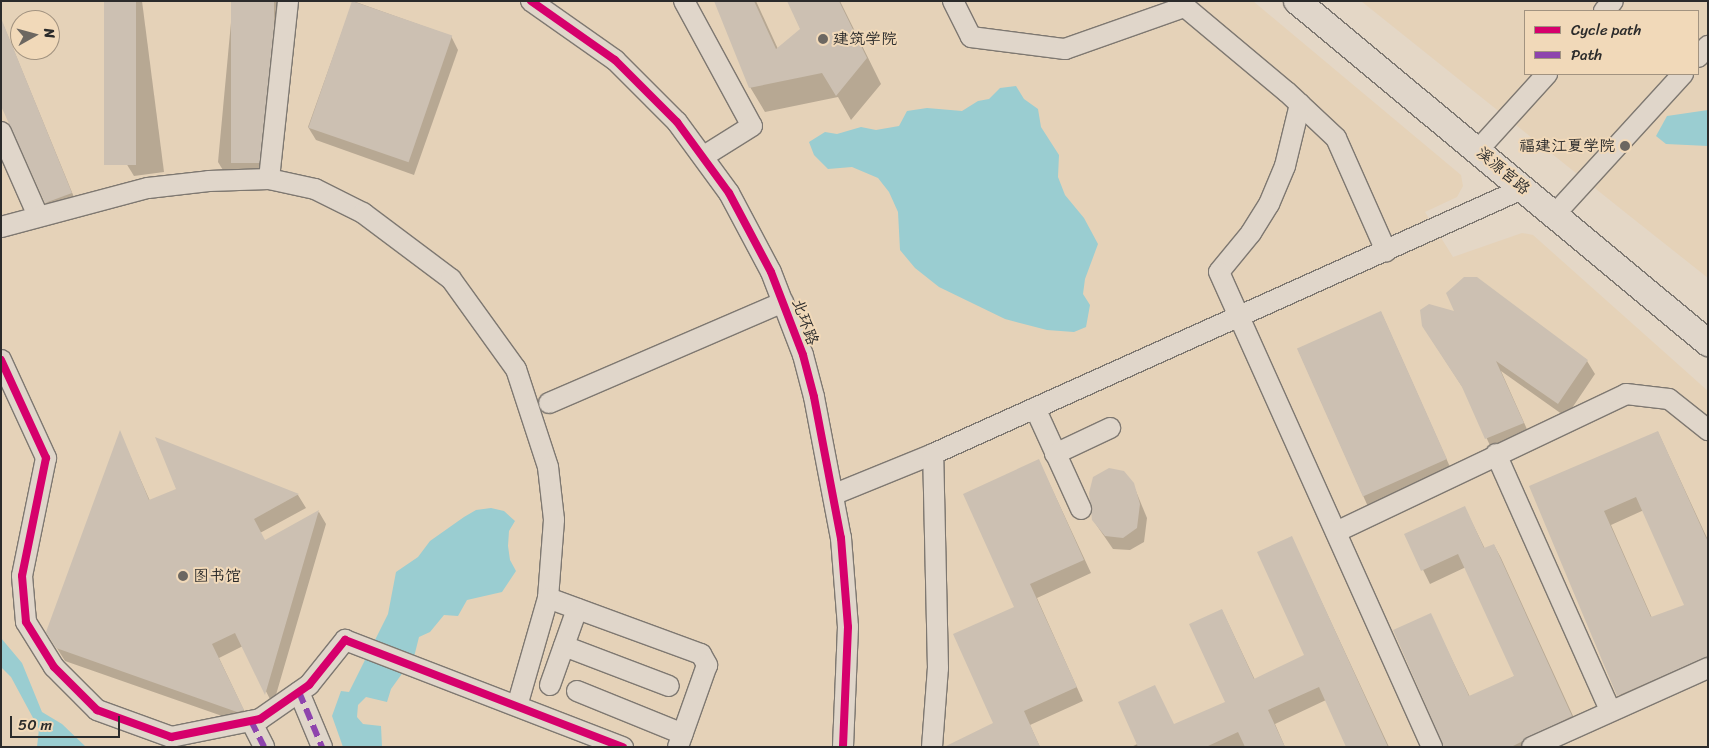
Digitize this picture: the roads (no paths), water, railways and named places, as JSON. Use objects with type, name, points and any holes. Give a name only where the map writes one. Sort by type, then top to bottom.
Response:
[{"type":"main road","name":"溪源宫路","points":[[1297,1],[1483,144],[1524,188],[1560,208],[1708,342]]},
{"type":"main road","name":"溪源宫路","points":[[1323,1],[1483,144],[1560,208],[1708,322]]},
{"type":"street","points":[[269,179],[288,1]]},
{"type":"street","name":"北环路","points":[[531,1],[615,60],[677,122],[704,156],[752,232],[783,302],[814,397],[841,538],[848,626],[843,747]]},
{"type":"street","points":[[684,1],[752,126],[704,156]]},
{"type":"street","points":[[953,1],[971,37],[1065,50],[1181,4],[1300,104],[1336,138],[1386,251]]},
{"type":"street","points":[[1699,56],[1708,46]]},
{"type":"street","points":[[1483,144],[1546,75]]},
{"type":"street","points":[[1560,208],[1682,75]]},
{"type":"street","points":[[1300,104],[1285,166],[1269,204],[1251,233],[1219,272],[1432,747]]},
{"type":"street","points":[[1,132],[38,216]]},
{"type":"street","points":[[1,227],[148,188],[209,181],[269,179],[315,189],[363,212],[451,279],[487,324],[516,369],[548,468],[554,520],[548,598],[517,706]]},
{"type":"street","points":[[834,494],[933,454],[1524,188]]},
{"type":"street","points":[[549,403],[783,302]]},
{"type":"street","points":[[1,360],[46,458],[22,576],[26,622],[54,667],[96,710],[171,737],[260,719],[309,685],[345,640],[421,671],[623,747]]},
{"type":"street","points":[[1336,532],[1496,454],[1626,394],[1669,399],[1708,430]]},
{"type":"street","points":[[1035,408],[1081,509]]},
{"type":"street","points":[[1055,454],[1110,428]]},
{"type":"street","points":[[932,747],[938,668],[933,454]]},
{"type":"street","points":[[1496,454],[1610,710]]},
{"type":"street","points":[[548,598],[701,654],[707,665],[680,741],[577,691]]},
{"type":"street","points":[[550,685],[577,609]]},
{"type":"street","points":[[564,646],[669,686]]},
{"type":"street","points":[[1532,747],[1610,710],[1708,668]]},
{"type":"street","points":[[299,692],[322,747]]},
{"type":"street","points":[[250,721],[264,747]]},
{"type":"water","points":[[1016,86],[1024,99],[1038,109],[1041,127],[1059,155],[1058,177],[1065,195],[1084,218],[1098,244],[1085,279],[1083,294],[1090,305],[1086,327],[1074,332],[1047,330],[1005,319],[939,287],[915,268],[900,250],[898,212],[889,192],[878,178],[852,167],[828,169],[814,155],[809,142],[825,132],[837,134],[861,127],[876,130],[899,126],[907,111],[927,108],[962,111],[978,101],[989,99],[1000,88]]},
{"type":"water","points":[[1708,110],[1708,146],[1666,144],[1656,136],[1667,116]]},
{"type":"water","points":[[491,508],[504,511],[515,521],[509,531],[508,546],[510,560],[516,571],[502,592],[467,600],[458,616],[444,615],[430,632],[419,637],[414,657],[391,689],[387,702],[366,697],[358,705],[357,717],[363,724],[381,726],[382,747],[343,747],[332,716],[341,691],[349,692],[388,614],[396,572],[418,557],[430,541],[464,517],[476,510]]},
{"type":"water","points":[[1,638],[22,663],[42,712],[62,724],[86,747],[37,747],[39,729],[11,677],[1,667]]},
{"type":"place","name":"建筑学院","points":[[823,39]]},
{"type":"place","name":"福建江夏学院","points":[[1625,146]]},
{"type":"place","name":"图书馆","points":[[183,576]]}]
